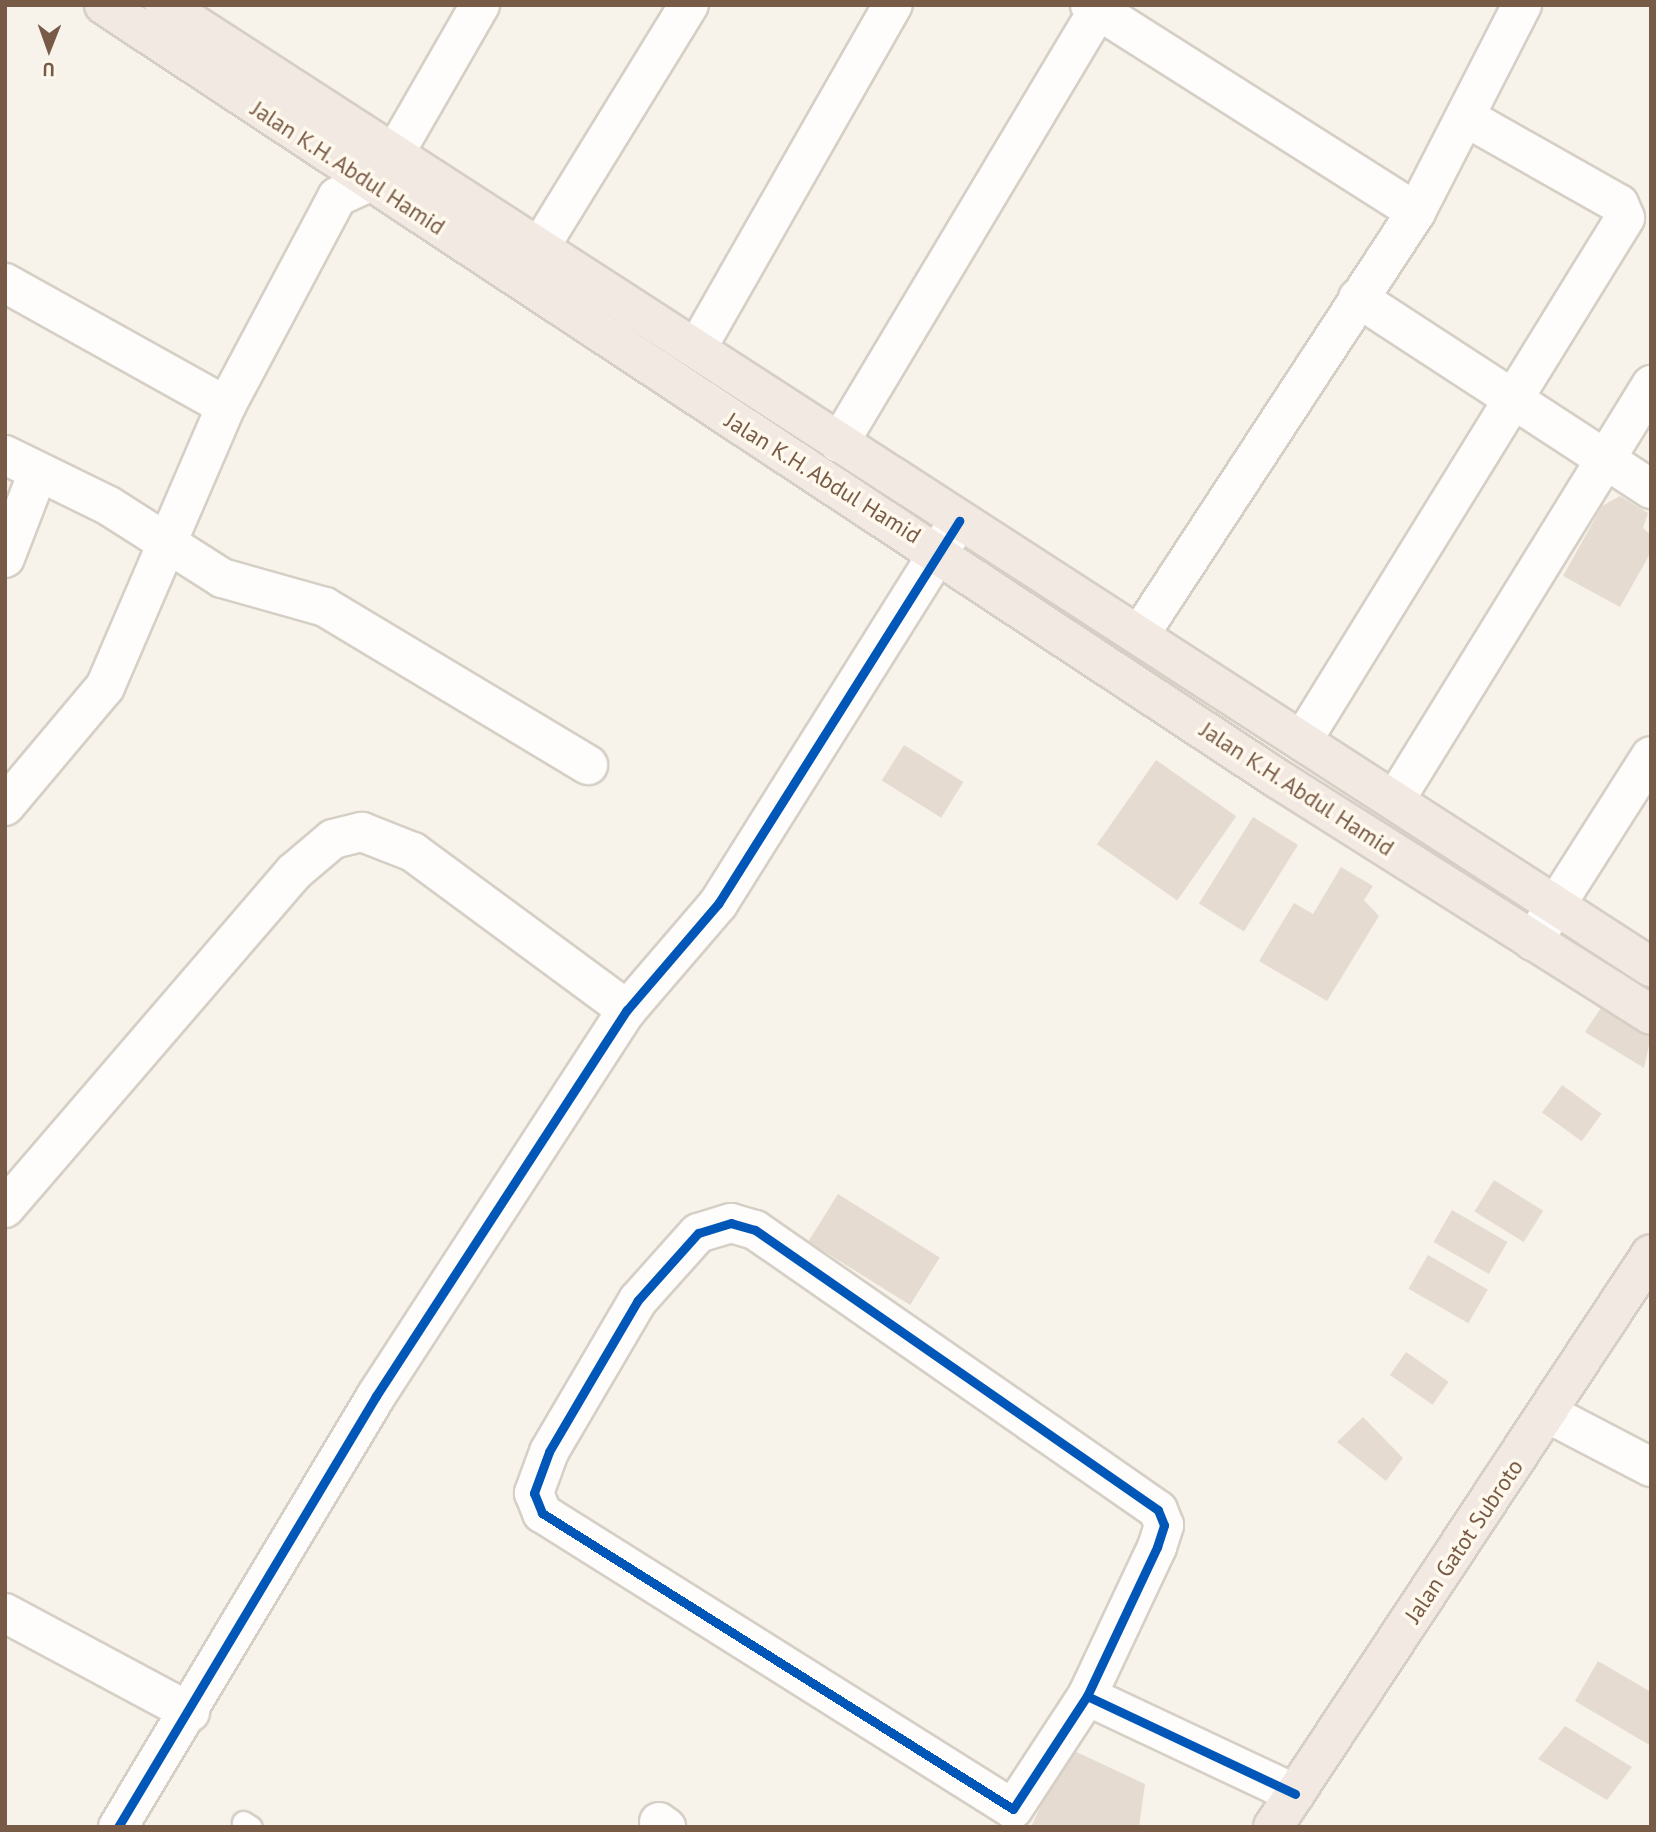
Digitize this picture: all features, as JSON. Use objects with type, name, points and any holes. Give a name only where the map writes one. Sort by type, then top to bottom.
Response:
[{"type":"highway","name":"Jalan K.H. Abdul Hamid","points":[[104,5],[380,170],[949,536],[1533,942],[1651,1015]]},
{"type":"highway","name":"Jalan K.H. Abdul Hamid","points":[[164,5],[380,170],[538,250],[697,348],[839,443],[949,536],[1140,634],[1651,967]]},
{"type":"highway","name":"Jalan Gatot Subroto","points":[[1273,1827],[1549,1414],[1651,1254]]},
{"type":"street","points":[[5,806],[105,687],[226,406],[338,197],[380,170],[480,5]]},
{"type":"street","points":[[538,250],[688,5]]},
{"type":"street","points":[[697,348],[893,5]]},
{"type":"street","points":[[1140,634],[1416,212],[1522,5]]},
{"type":"street","points":[[839,443],[1097,7],[1416,212]]},
{"type":"street","points":[[1302,741],[1519,399],[1622,227],[1624,211],[1466,118]]},
{"type":"street","points":[[5,284],[226,406]]},
{"type":"street","points":[[1358,298],[1519,399],[1651,489]]},
{"type":"street","points":[[1395,800],[1651,385]]},
{"type":"street","points":[[5,558],[22,463],[222,578],[325,607],[588,765]]},
{"type":"street","points":[[118,1827],[190,1712],[376,1396],[627,1010],[718,904],[949,536]]},
{"type":"street","points":[[1533,942],[1651,756]]},
{"type":"street","points":[[5,1208],[294,872],[333,839],[362,832],[413,852],[627,1010]]},
{"type":"street","points":[[731,1223],[755,1230],[1158,1510],[1164,1525],[1157,1548],[1087,1696],[1011,1818],[542,1513],[534,1493],[549,1452],[638,1300],[698,1233],[731,1223]]},
{"type":"street","points":[[1549,1414],[1651,1467]]},
{"type":"street","points":[[5,1613],[190,1712]]},
{"type":"street","points":[[1087,1696],[1295,1794]]},
{"type":"building","points":[[1620,496],[1648,513],[1643,528],[1651,535],[1651,552],[1620,607],[1563,576],[1602,506]]},
{"type":"building","points":[[904,745],[963,782],[941,818],[882,781]]},
{"type":"building","points":[[1156,760],[1236,816],[1177,901],[1097,844]]},
{"type":"building","points":[[1253,817],[1298,845],[1244,932],[1199,904]]},
{"type":"building","points":[[1341,867],[1373,886],[1364,900],[1379,916],[1327,1001],[1259,961],[1294,903],[1313,914]]},
{"type":"building","points":[[1602,1006],[1651,1036],[1644,1068],[1585,1032]]},
{"type":"building","points":[[1562,1085],[1602,1114],[1582,1141],[1542,1113]]},
{"type":"building","points":[[1494,1180],[1543,1211],[1524,1242],[1474,1211]]},
{"type":"building","points":[[838,1194],[940,1258],[910,1305],[808,1241]]},
{"type":"building","points":[[1452,1210],[1507,1242],[1489,1274],[1434,1242]]},
{"type":"building","points":[[1428,1255],[1488,1290],[1468,1323],[1408,1289]]},
{"type":"building","points":[[1406,1352],[1449,1382],[1433,1405],[1390,1375]]},
{"type":"building","points":[[1363,1417],[1403,1458],[1386,1481],[1337,1442]]},
{"type":"building","points":[[1598,1661],[1651,1692],[1651,1746],[1575,1701]]},
{"type":"building","points":[[1565,1726],[1632,1767],[1607,1800],[1538,1759]]},
{"type":"building","points":[[1068,1748],[1145,1784],[1139,1827],[1031,1827]]},
{"type":"cycle path","points":[[118,1827],[376,1396],[627,1010],[718,904],[959,521]]},
{"type":"cycle path","points":[[1087,1696],[1157,1547],[1164,1525],[1158,1510],[755,1230],[731,1223],[698,1233],[638,1300],[549,1452],[534,1493],[542,1513],[1013,1809],[1087,1696],[1295,1794]]}]
